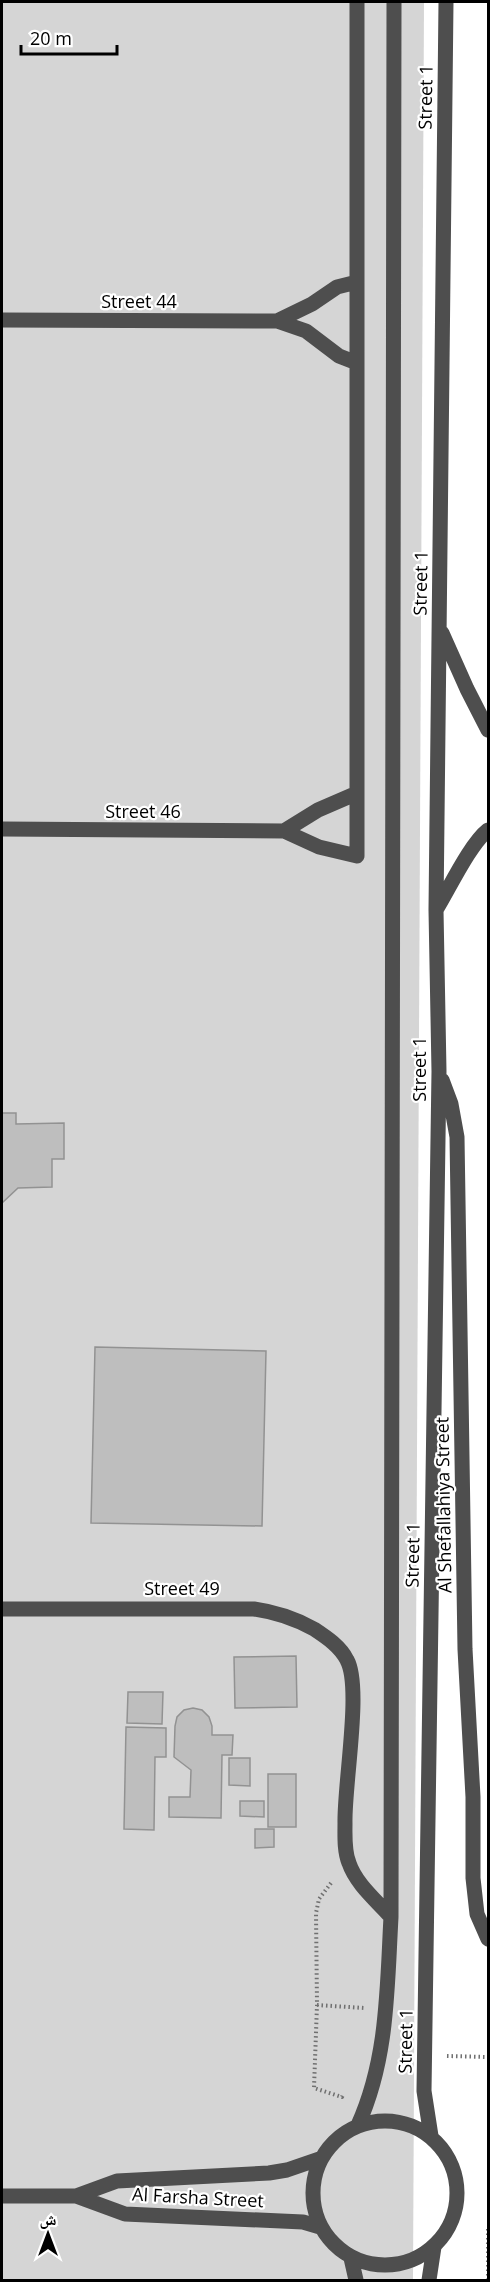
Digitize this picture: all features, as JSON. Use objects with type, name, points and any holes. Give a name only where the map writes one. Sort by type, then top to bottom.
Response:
[{"type":"street","points":[[284,831],[318,810],[355,794],[357,2]]},
{"type":"street","name":"Street 1","points":[[358,2125],[373,2086],[378,2065],[386,2010],[391,1917],[394,2]]},
{"type":"street","name":"Street 1","points":[[431,2136],[424,2091],[439,1071],[436,910],[446,2]]},
{"type":"street","name":"Street 44","points":[[277,321],[312,304],[337,287],[357,282]]},
{"type":"street","name":"Street 44","points":[[2,320],[277,321],[306,331],[339,356],[357,363]]},
{"type":"street","points":[[439,628],[489,730]]},
{"type":"street","name":"Street 46","points":[[2,830],[284,831],[319,847],[357,856],[355,794]]},
{"type":"street","points":[[436,910],[483,833],[489,830]]},
{"type":"street","name":"Al Shefallahiya Street","points":[[439,1071],[451,1104],[457,1137],[465,1649],[473,1797],[473,1878],[477,1914],[489,1939]]},
{"type":"street","name":"Street 49","points":[[2,1609],[232,1608],[275,1612],[296,1619],[331,1640],[347,1660],[352,1676],[353,1696],[344,1802],[345,1841],[349,1863]]},
{"type":"street","points":[[349,1863],[359,1881],[391,1917]]},
{"type":"street","points":[[383,2120],[409,2124],[431,2136],[451,2160],[458,2191],[452,2222],[434,2247],[416,2259],[394,2265],[372,2264],[351,2258],[333,2245],[320,2227],[313,2205],[312,2182],[319,2159],[336,2139],[358,2125],[383,2120]]},
{"type":"street","name":"Al Farsha Street","points":[[2,2196],[76,2196],[117,2181],[269,2173],[287,2170],[319,2159]]},
{"type":"street","name":"Al Farsha Street","points":[[76,2196],[124,2214],[303,2222],[320,2227]]},
{"type":"street","points":[[429,2280],[434,2247]]},
{"type":"street","points":[[351,2258],[356,2280]]},
{"type":"path","points":[[346,2086],[342,2097],[314,2088],[317,2005],[316,1912],[319,1899],[349,1863]]},
{"type":"path","points":[[317,2005],[386,2010]]},
{"type":"path","points":[[425,2055],[489,2056]]},
{"type":"path","points":[[488,2280],[489,2227]]},
{"type":"shaded area","points":[[2,2],[424,2],[413,2280],[2,2280]]},
{"type":"building","points":[[2,1113],[16,1113],[16,1124],[64,1123],[64,1159],[52,1159],[52,1187],[18,1188],[2,1203]]},
{"type":"building","points":[[95,1347],[266,1351],[262,1526],[91,1523]]},
{"type":"building","points":[[296,1656],[297,1707],[235,1708],[234,1657]]},
{"type":"building","points":[[128,1692],[163,1692],[162,1724],[127,1723]]},
{"type":"building","points":[[193,1708],[202,1710],[209,1717],[212,1735],[233,1735],[232,1755],[222,1755],[221,1818],[169,1817],[169,1797],[190,1797],[191,1770],[174,1757],[175,1726],[177,1717],[184,1710]]},
{"type":"building","points":[[126,1727],[166,1728],[166,1757],[155,1757],[154,1830],[124,1829]]},
{"type":"building","points":[[229,1758],[250,1758],[250,1786],[229,1785]]},
{"type":"building","points":[[268,1774],[296,1774],[296,1827],[268,1827]]},
{"type":"building","points":[[240,1801],[264,1801],[264,1817],[240,1816]]},
{"type":"building","points":[[255,1829],[274,1829],[274,1847],[255,1848]]}]
